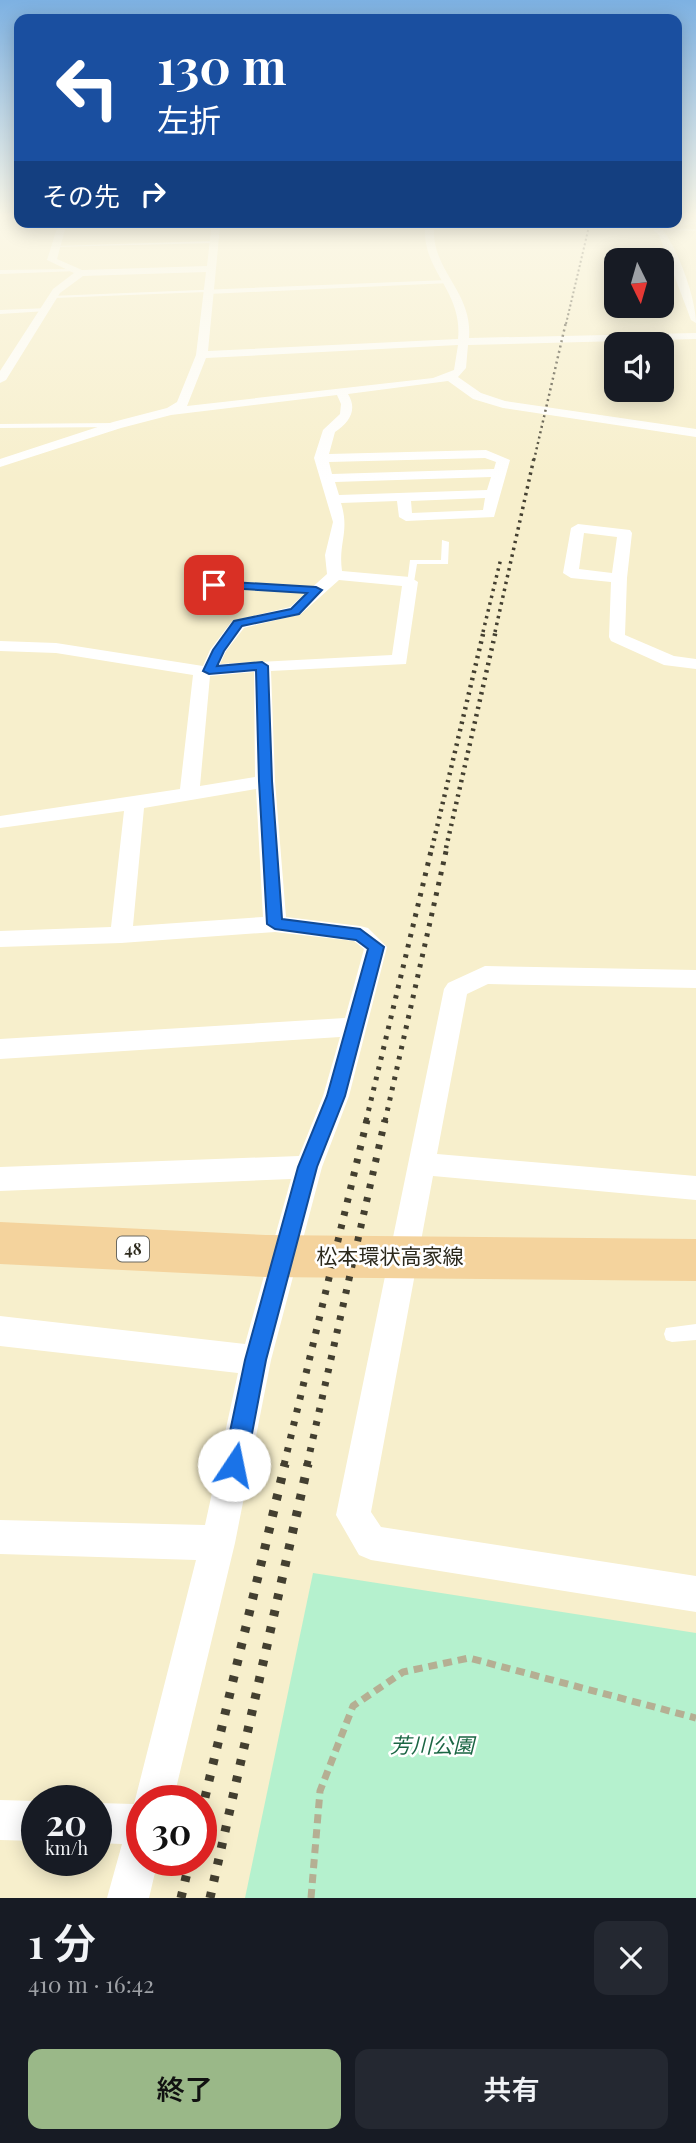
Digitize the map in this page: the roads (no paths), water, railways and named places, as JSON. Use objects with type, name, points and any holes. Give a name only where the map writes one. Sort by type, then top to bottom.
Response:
[{"type":"main road","name":"松本環状高家線","points":[[0,1243],[265,1256],[696,1261]]},
{"type":"street","points":[[0,380],[50,303]]},
{"type":"street","points":[[171,411],[182,404],[188,395],[202,355],[207,303]]},
{"type":"street","points":[[0,463],[117,425],[171,411],[450,377],[461,371],[464,364],[466,322],[459,303]]},
{"type":"street","points":[[691,303],[696,320]]},
{"type":"street","points":[[202,355],[619,335],[696,336]]},
{"type":"street","points":[[450,377],[478,396],[503,404],[696,433]]},
{"type":"street","points":[[335,575],[332,555],[340,522],[321,458],[328,430],[342,424],[347,414],[345,397],[341,392]]},
{"type":"street","points":[[321,458],[486,454],[503,460],[489,514],[406,517],[403,497],[335,499]]},
{"type":"street","points":[[326,478],[499,473]]},
{"type":"street","points":[[0,646],[56,648],[205,671],[400,660],[410,582],[335,575],[295,611],[238,624],[205,671],[190,794]]},
{"type":"street","points":[[619,578],[617,637],[670,661],[696,664]]},
{"type":"street","points":[[262,666],[265,781],[275,924]]},
{"type":"street","points":[[0,822],[265,781]]},
{"type":"street","points":[[121,935],[135,803]]},
{"type":"street","points":[[0,939],[121,935],[275,924],[360,934],[376,947],[336,1096],[308,1167],[256,1360],[218,1543],[157,1785]]},
{"type":"street","points":[[696,979],[485,975],[456,989],[353,1515],[371,1543],[696,1594]]},
{"type":"street","points":[[0,1049],[355,1027]]},
{"type":"street","points":[[422,1164],[696,1188]]},
{"type":"street","points":[[0,1179],[308,1167]]},
{"type":"street","points":[[0,1331],[256,1360]]},
{"type":"street","points":[[0,1537],[218,1543]]},
{"type":"street","points":[[0,1820],[21,1821]]},
{"type":"street","points":[[128,1898],[134,1876]]},
{"type":"lane","points":[[0,312],[47,309]]},
{"type":"lane","points":[[0,426],[117,425]]},
{"type":"lane","points":[[410,582],[413,562],[444,562],[445,542]]},
{"type":"lane","points":[[214,585],[316,590]]},
{"type":"lane","points":[[672,1334],[696,1332]]},
{"type":"railway","points":[[566,324],[571,303]]},
{"type":"railway","points":[[534,460],[566,322]]},
{"type":"railway","points":[[495,632],[534,458]]},
{"type":"railway","points":[[483,632],[501,558]]},
{"type":"railway","points":[[432,848],[484,630]]},
{"type":"railway","points":[[446,848],[496,630]]},
{"type":"railway","points":[[366,1121],[432,847]]},
{"type":"railway","points":[[385,1121],[447,847]]},
{"type":"railway","points":[[284,1465],[367,1120]]},
{"type":"railway","points":[[307,1465],[385,1120]]},
{"type":"railway","points":[[208,1785],[285,1464]]},
{"type":"railway","points":[[210,1898],[308,1464]]},
{"type":"railway","points":[[181,1898],[186,1876]]},
{"type":"park label","name":"芳川公園","points":[[432,1746]]}]
